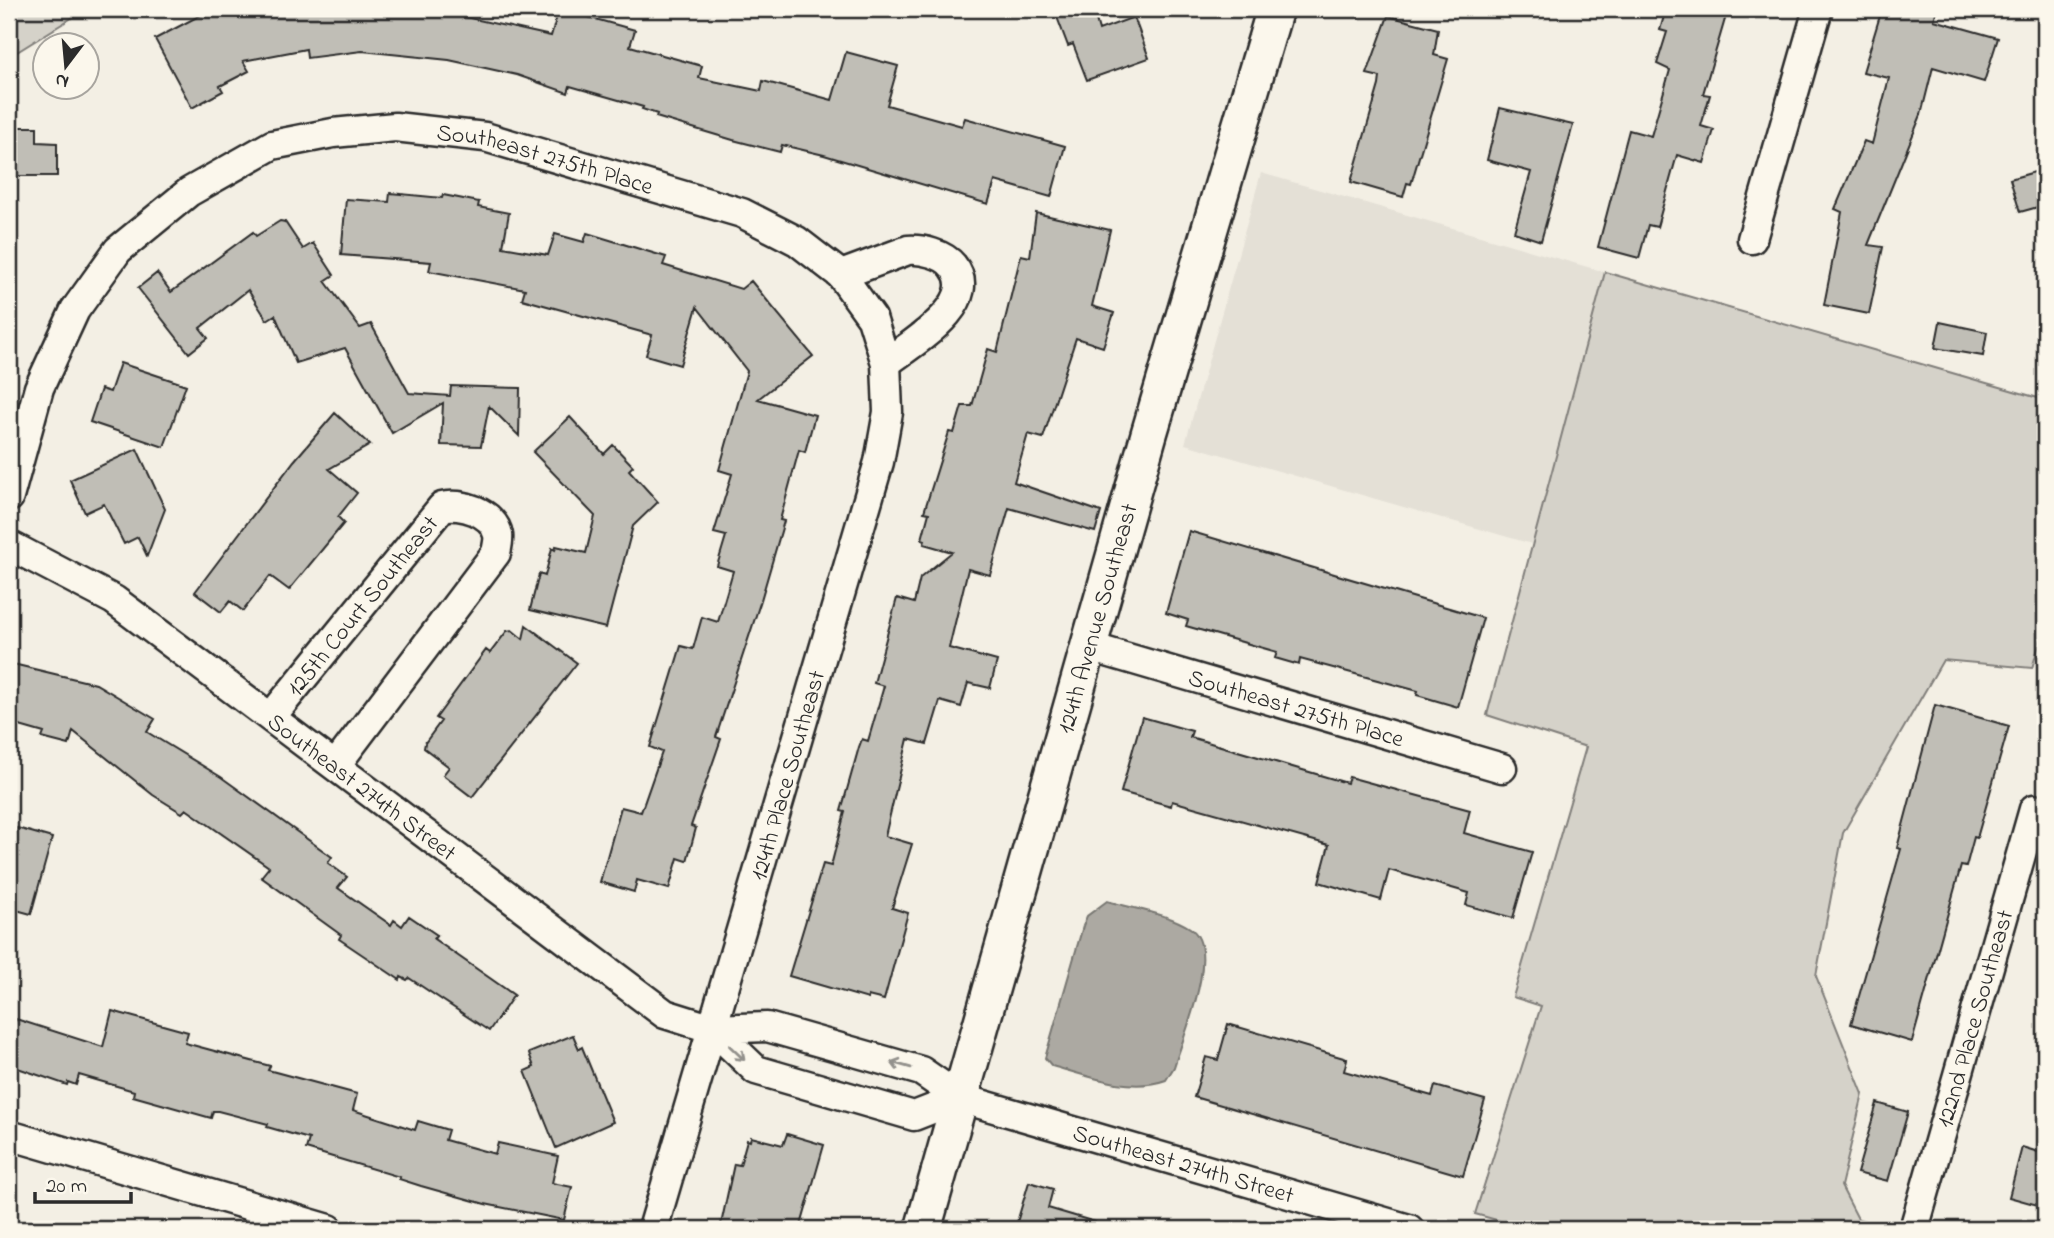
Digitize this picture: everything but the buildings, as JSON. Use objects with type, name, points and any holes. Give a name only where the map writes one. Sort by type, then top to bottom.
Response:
[{"type":"street","name":"124th Avenue Southeast","points":[[923,1229],[1149,434],[1275,9]]},
{"type":"street","points":[[1752,239],[1818,9]]},
{"type":"street","name":"Southeast 275th Place","points":[[9,497],[39,388],[75,310],[118,250],[189,192],[272,145],[333,133],[395,127],[485,137],[742,213],[797,241],[841,275],[872,318]]},
{"type":"street","points":[[841,275],[908,250],[919,249],[952,263],[958,274],[957,295],[947,317],[886,363]]},
{"type":"street","name":"124th Place Southeast","points":[[653,1229],[879,463],[888,412],[886,363],[872,318]]},
{"type":"street","name":"125th Court Southeast","points":[[271,717],[442,507],[455,503],[477,511],[492,523],[498,535],[496,553],[336,765]]},
{"type":"street","name":"Southeast 274th Street","points":[[9,545],[114,600],[665,1014],[713,1029],[767,1027],[921,1071],[960,1098],[1409,1229]]},
{"type":"street","name":"Southeast 275th Place","points":[[1090,647],[1502,768]]},
{"type":"street","name":"122nd Place Southeast","points":[[1914,1229],[2034,809]]},
{"type":"street","name":"Southeast 274th Street","points":[[713,1029],[755,1070],[914,1116],[960,1098]]},
{"type":"street","points":[[9,1135],[329,1229]]},
{"type":"shaded area","points":[[9,9],[86,9],[49,32],[32,32],[32,43],[9,57]]},
{"type":"shaded area","points":[[1261,173],[1605,272],[1532,544],[1185,444]]},
{"type":"shaded area","points":[[1605,272],[2045,400],[2045,625],[2032,668],[1943,660],[1843,833],[1816,976],[1863,1094],[1841,1186],[1858,1219],[1875,1223],[1874,1229],[1529,1229],[1475,1214],[1541,1006],[1513,997],[1586,747],[1487,715]]},
{"type":"shaded area","points":[[1107,901],[1181,923],[1199,938],[1202,954],[1197,994],[1174,1067],[1166,1080],[1138,1085],[1109,1082],[1052,1066],[1045,1058],[1083,926],[1087,916]]}]
